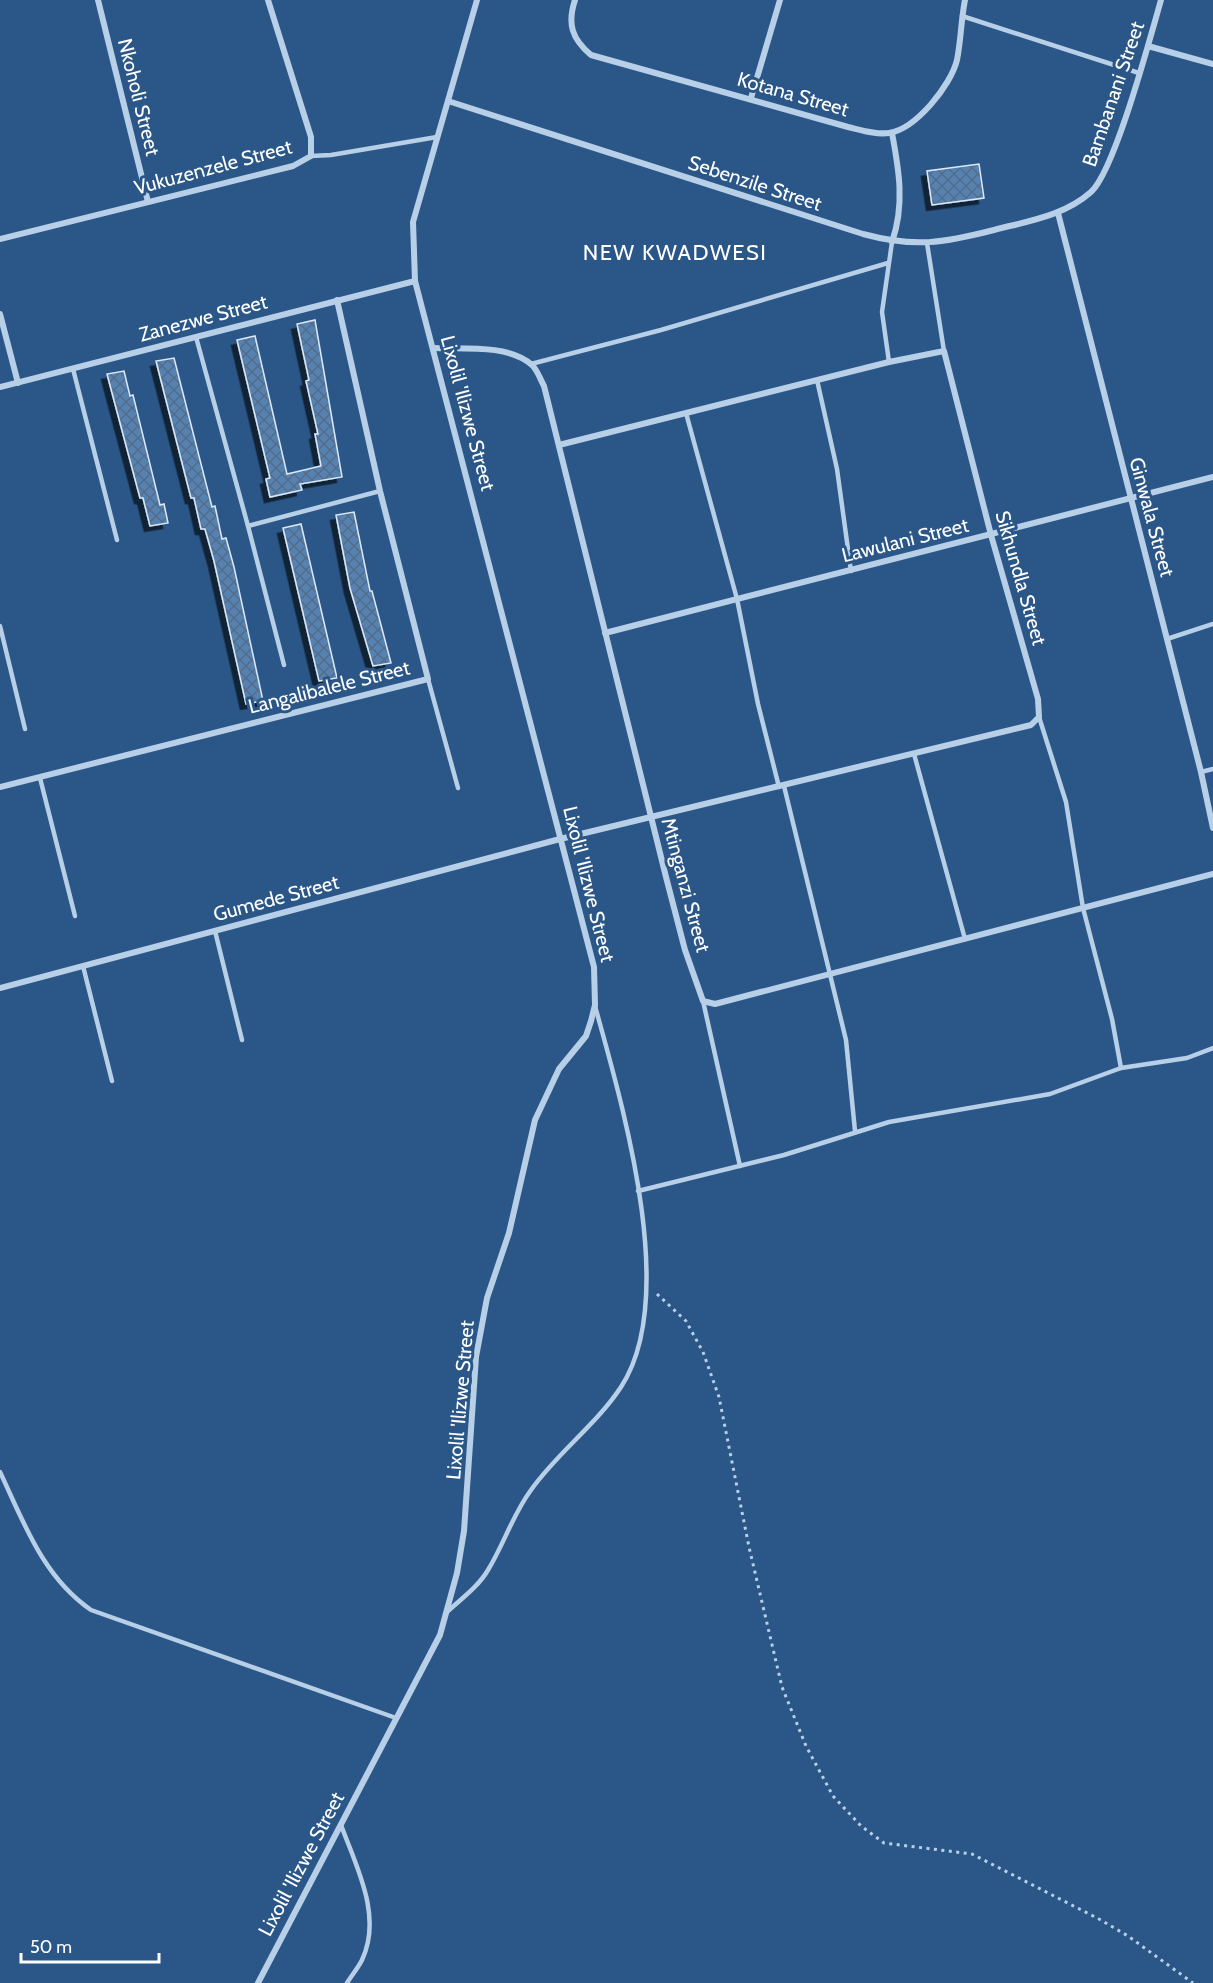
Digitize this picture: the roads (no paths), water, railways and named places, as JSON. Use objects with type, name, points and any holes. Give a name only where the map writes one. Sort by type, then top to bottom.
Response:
[{"type":"street","name":"Nkoholi Street","points":[[98,0],[148,202]]},
{"type":"street","name":"Vukuzenzele Street","points":[[0,239],[294,166],[311,156],[311,137],[268,0]]},
{"type":"street","name":"Lixolil 'Ilizwe Street","points":[[258,1983],[434,1649],[447,1612],[464,1531],[476,1357],[487,1298],[508,1233],[535,1120],[559,1069],[586,1035],[595,1005],[594,967],[415,281],[413,222],[477,0]]},
{"type":"street","name":"Kotana Street","points":[[575,0],[570,14],[570,27],[574,38],[591,55],[848,127],[892,133]]},
{"type":"street","points":[[751,98],[780,0]]},
{"type":"street","points":[[892,242],[901,209],[898,164],[892,133],[920,114],[939,95],[952,76],[962,32],[961,16],[965,0]]},
{"type":"street","name":"Bambanani Street","points":[[1058,213],[1080,201],[1102,179],[1148,46],[1161,0]]},
{"type":"street","points":[[1148,46],[1213,64]]},
{"type":"street","name":"Sebenzile Street","points":[[448,101],[774,208],[892,242],[927,243],[973,235],[1058,213]]},
{"type":"street","name":"Ginwala Street","points":[[1058,213],[1201,772],[1213,828]]},
{"type":"street","name":"Zanezwe Street","points":[[0,387],[415,281]]},
{"type":"street","name":"Langalibalele Street","points":[[0,788],[428,679],[380,491],[337,300]]},
{"type":"street","points":[[0,314],[18,383]]},
{"type":"street","points":[[433,348],[496,351],[519,357],[531,364]]},
{"type":"street","points":[[559,445],[889,362],[944,351]]},
{"type":"street","name":"Sikhundla Street","points":[[944,351],[991,535],[1038,699],[1039,717]]},
{"type":"street","name":"Mtinganzi Street","points":[[531,364],[544,386],[651,819],[685,950],[703,1002]]},
{"type":"street","name":"Lawulani Street","points":[[605,633],[1213,477]]},
{"type":"street","points":[[560,839],[651,819],[1031,725],[1039,717]]},
{"type":"street","name":"Gumede Street","points":[[0,988],[560,839]]},
{"type":"street","points":[[703,1002],[715,1004],[1213,874]]},
{"type":"lane","points":[[961,16],[1139,73]]},
{"type":"lane","points":[[311,156],[331,155],[437,137]]},
{"type":"lane","points":[[889,362],[882,312],[892,242]]},
{"type":"lane","points":[[927,243],[944,351]]},
{"type":"lane","points":[[531,364],[661,330],[888,263]]},
{"type":"lane","points":[[196,337],[284,665]]},
{"type":"lane","points":[[73,369],[117,540]]},
{"type":"lane","points":[[817,380],[837,469],[851,571]]},
{"type":"lane","points":[[686,413],[737,599],[758,704],[831,974],[850,1064],[855,1131]]},
{"type":"lane","points":[[248,526],[380,491]]},
{"type":"lane","points":[[1167,639],[1213,624]]},
{"type":"lane","points":[[0,626],[25,729]]},
{"type":"lane","points":[[428,679],[458,788]]},
{"type":"lane","points":[[1039,717],[1066,802],[1083,908],[1112,1019],[1121,1068]]},
{"type":"lane","points":[[914,754],[965,939]]},
{"type":"lane","points":[[1201,772],[1213,769]]},
{"type":"lane","points":[[40,778],[75,916]]},
{"type":"lane","points":[[215,931],[242,1040]]},
{"type":"lane","points":[[82,966],[112,1081]]},
{"type":"lane","points":[[703,1002],[740,1166]]},
{"type":"lane","points":[[447,1612],[488,1572],[531,1490],[621,1387],[636,1358],[645,1324],[647,1287],[638,1191],[624,1109],[595,1005]]},
{"type":"lane","points":[[638,1191],[740,1166],[855,1131],[910,1118],[1050,1094],[1121,1068],[1187,1058],[1213,1048]]},
{"type":"lane","points":[[0,1472],[38,1554],[66,1589],[91,1610],[396,1718]]},
{"type":"lane","points":[[340,1824],[368,1899],[368,1937],[362,1959],[347,1983]]},
{"type":"district","name":"NEW KWADWESI","points":[[675,252]]}]
